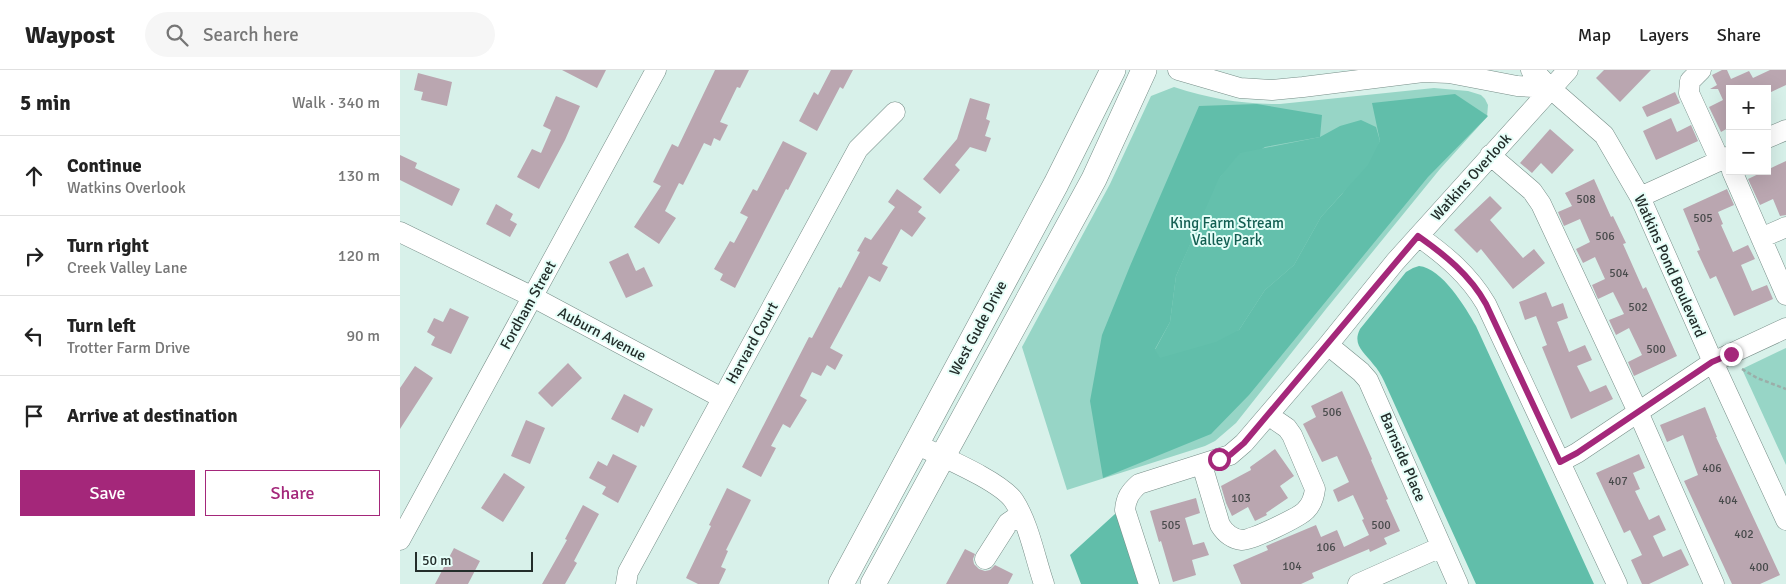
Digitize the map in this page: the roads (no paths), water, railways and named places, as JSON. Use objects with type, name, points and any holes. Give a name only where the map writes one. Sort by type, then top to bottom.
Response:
[{"type":"main road","name":"West Gude Drive","points":[[840,584],[1056,184],[1113,70]]},
{"type":"main road","name":"West Gude Drive","points":[[873,584],[1094,179],[1144,70]]},
{"type":"street","name":"Fordham Street","points":[[400,540],[656,70]]},
{"type":"street","points":[[1178,70],[1240,88],[1272,90],[1423,72],[1449,73],[1517,86],[1550,88]]},
{"type":"street","name":"Watkins Pond Boulevard","points":[[1531,70],[1604,135],[1640,197],[1712,362],[1786,520]]},
{"type":"street","name":"Watkins Overlook","points":[[1149,584],[1125,510],[1126,500],[1131,491],[1139,484],[1230,455],[1244,443],[1418,236],[1568,70]]},
{"type":"street","points":[[1700,70],[1690,81],[1689,93],[1726,160]]},
{"type":"street","name":"Harvard Court","points":[[626,584],[628,572],[858,149],[894,112]]},
{"type":"street","points":[[1771,136],[1786,130]]},
{"type":"street","points":[[1490,155],[1532,192],[1541,204],[1638,412],[1714,584]]},
{"type":"street","points":[[1640,197],[1726,162]]},
{"type":"street","points":[[1733,175],[1786,295]]},
{"type":"street","points":[[1761,238],[1786,227]]},
{"type":"street","name":"Auburn Avenue","points":[[400,232],[533,297],[722,398]]},
{"type":"street","points":[[1418,236],[1439,250],[1477,288],[1617,584]]},
{"type":"street","points":[[1560,462],[1577,453],[1712,362],[1786,328]]},
{"type":"street","name":"Barnside Place","points":[[1328,345],[1368,380],[1458,584]]},
{"type":"street","points":[[1202,465],[1220,525],[1232,537],[1247,540],[1300,515],[1311,504],[1315,488],[1292,435],[1287,428],[1268,414]]},
{"type":"street","points":[[916,444],[989,480],[1013,499],[1021,514],[1044,584]]},
{"type":"street","points":[[986,560],[1008,522],[1021,514]]},
{"type":"street","points":[[1359,584],[1441,547]]},
{"type":"park label","name":"King Farm Stream Valley Park","points":[[1227,232]]}]
